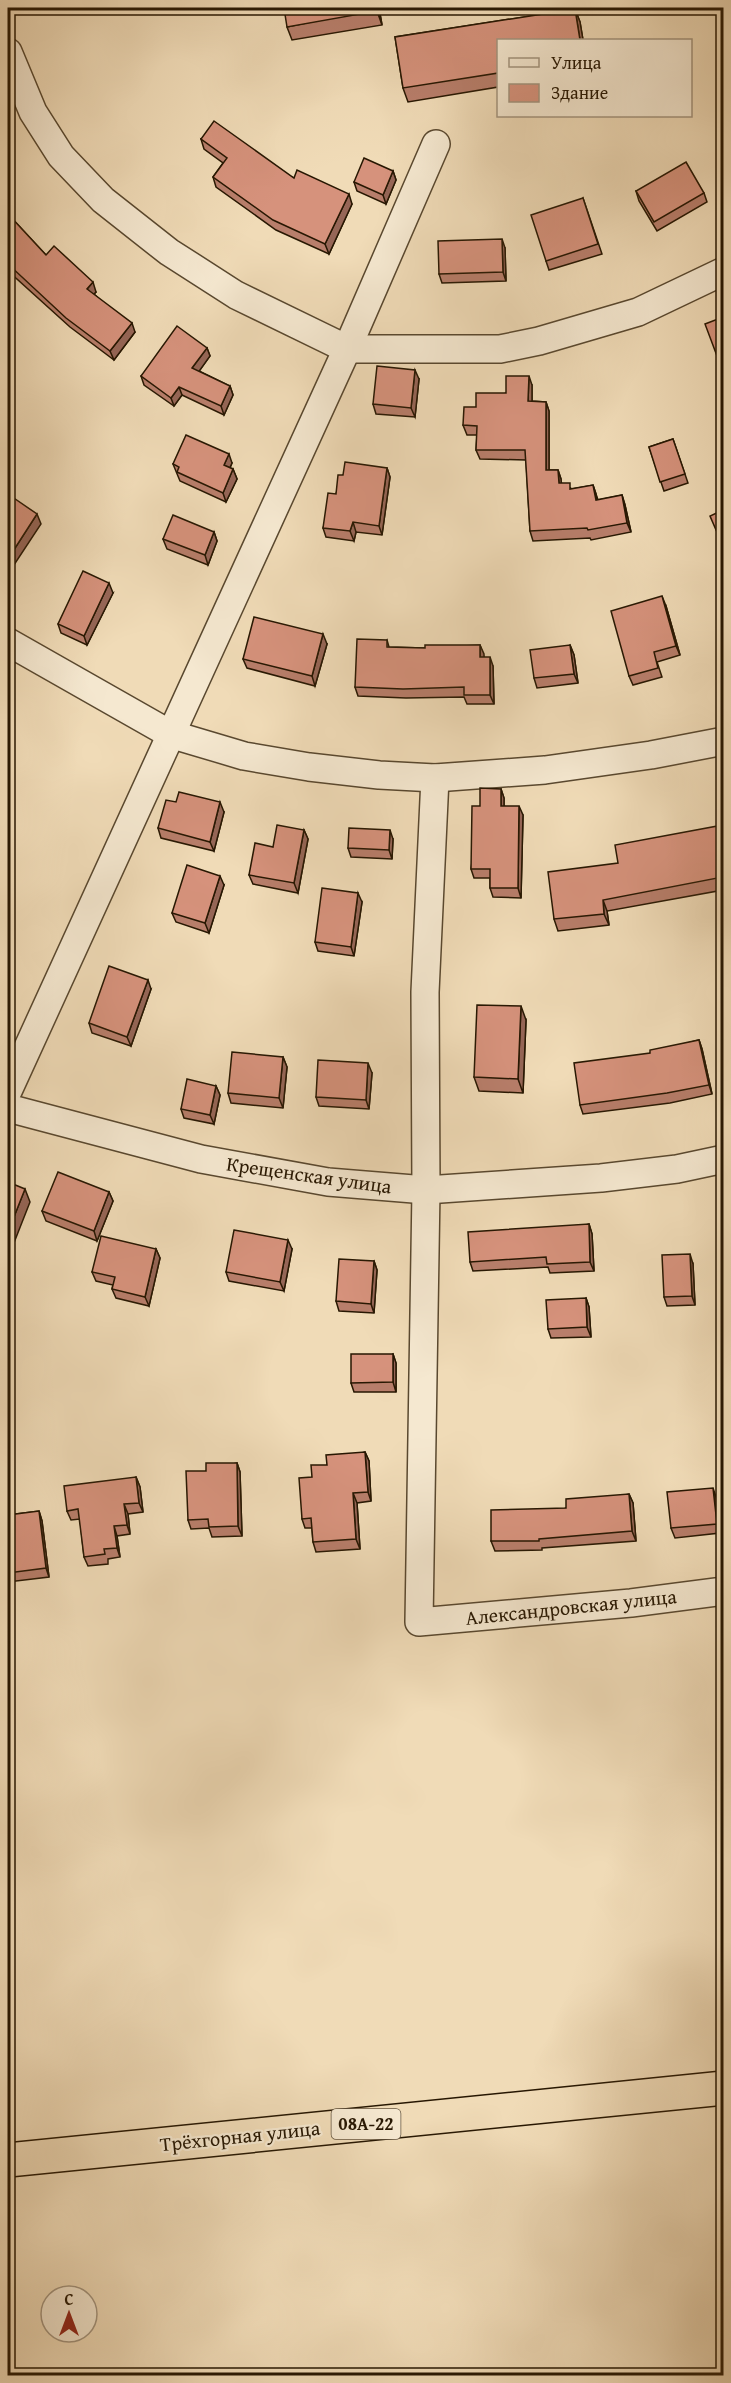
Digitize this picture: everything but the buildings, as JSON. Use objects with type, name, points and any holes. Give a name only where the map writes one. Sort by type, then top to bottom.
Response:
[{"type":"highway","name":"Трёхгорная улица","points":[[8,2160],[723,2088]]},
{"type":"street","points":[[8,52],[33,112],[61,156],[103,200],[169,252],[236,295],[347,349],[500,349],[539,341],[638,312],[723,271]]},
{"type":"street","points":[[8,1091],[347,349],[436,144]]},
{"type":"street","points":[[8,642],[170,734],[255,758],[379,775],[435,778],[545,770],[651,755],[723,741]]},
{"type":"street","points":[[426,1190],[425,992],[435,778]]},
{"type":"street","name":"Крещенская улица","points":[[8,1108],[201,1159],[328,1182],[426,1190],[601,1178],[678,1169],[723,1159]]},
{"type":"street","name":"Александровская улица","points":[[426,1190],[419,1622],[631,1603],[723,1591]]}]
